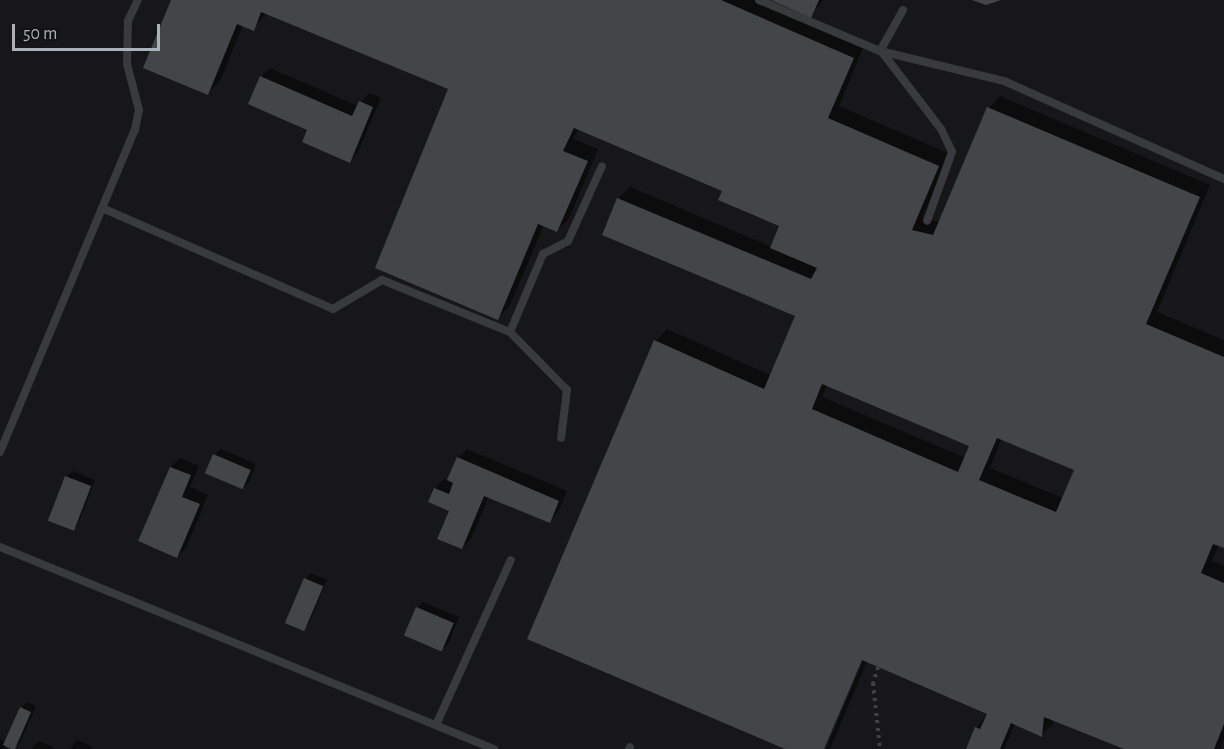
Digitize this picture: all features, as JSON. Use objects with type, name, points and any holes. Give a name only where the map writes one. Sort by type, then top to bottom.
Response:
[{"type":"lane","points":[[0,452],[135,130],[139,110],[127,64],[128,21],[138,0]]},
{"type":"lane","points":[[759,0],[881,52],[1004,81],[1224,179]]},
{"type":"lane","points":[[881,52],[903,10]]},
{"type":"lane","points":[[881,52],[941,129],[952,152],[927,220]]},
{"type":"lane","points":[[510,332],[543,254],[568,241],[602,166]]},
{"type":"lane","points":[[102,208],[333,309],[382,280],[510,332],[567,390],[561,438]]},
{"type":"lane","points":[[0,547],[494,749]]},
{"type":"lane","points":[[436,725],[511,560]]},
{"type":"path","points":[[878,667],[873,683],[880,749]]},
{"type":"building","points":[[171,0],[721,0],[854,58],[828,118],[939,166],[912,230],[933,235],[987,107],[1200,197],[1146,324],[1224,357],[1224,548],[1213,544],[1201,573],[1224,583],[1224,724],[1214,749],[1124,749],[1044,717],[1042,737],[1011,723],[1000,749],[966,749],[975,727],[980,729],[987,714],[862,660],[824,749],[785,749],[527,639],[654,340],[764,389],[795,316],[602,235],[617,198],[811,279],[817,268],[770,248],[779,226],[718,200],[722,191],[574,128],[563,151],[588,161],[557,232],[538,224],[498,320],[375,268],[448,89],[261,12],[254,31],[237,24],[208,95],[143,68]],"holes":[[[822,384],[969,446],[958,472],[812,409]],[[997,438],[1074,470],[1056,512],[979,480]]]},
{"type":"building","points":[[771,0],[819,0],[811,18]]},
{"type":"building","points":[[972,0],[1001,0],[986,5]]},
{"type":"building","points":[[260,76],[352,116],[359,101],[373,107],[350,163],[302,142],[307,130],[248,104]]},
{"type":"building","points":[[213,454],[251,470],[243,489],[205,473]]},
{"type":"building","points":[[457,457],[559,501],[550,523],[484,496],[462,549],[437,539],[449,511],[428,502],[434,488],[449,494],[453,483],[447,480]]},
{"type":"building","points":[[170,467],[191,475],[182,497],[200,504],[177,558],[138,541]]},
{"type":"building","points":[[65,476],[91,486],[74,531],[48,521]]},
{"type":"building","points":[[304,578],[323,586],[304,631],[285,623]]},
{"type":"building","points":[[416,607],[454,623],[442,652],[404,636]]},
{"type":"building","points":[[20,707],[31,712],[15,749],[11,749],[3,745]]}]
